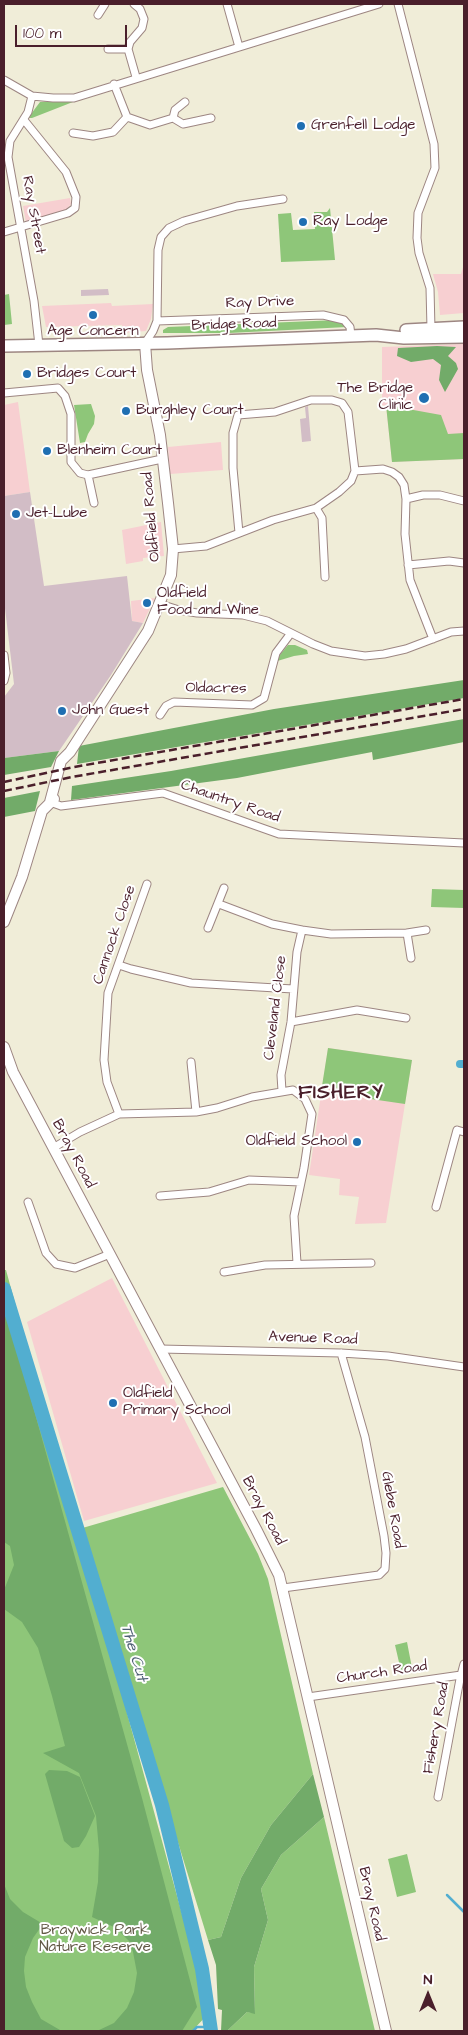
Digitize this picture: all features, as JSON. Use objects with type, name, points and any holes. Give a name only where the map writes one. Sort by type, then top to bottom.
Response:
[{"type":"main road","points":[[384,335],[395,331],[464,327]]},
{"type":"main road","name":"Bridge Road","points":[[4,346],[384,335],[404,338],[464,337]]},
{"type":"main road","name":"Oldfield Road","points":[[4,922],[22,877],[42,811],[60,794],[70,752],[148,630],[171,575],[173,549],[160,434],[146,362],[145,343]]},
{"type":"main road","name":"Bray Road","points":[[4,1047],[12,1072],[269,1554],[282,1588],[386,2031]]},
{"type":"street","points":[[98,15],[106,4]]},
{"type":"street","points":[[134,4],[140,9],[144,19],[142,28],[130,42],[128,49],[136,77]]},
{"type":"street","points":[[227,4],[239,47]]},
{"type":"street","points":[[4,80],[32,96],[74,98],[136,77],[379,4]]},
{"type":"street","points":[[398,4],[434,144],[435,168],[418,213],[417,238],[419,253],[430,288],[431,329]]},
{"type":"street","points":[[108,48],[128,49]]},
{"type":"street","points":[[114,84],[127,117],[150,125],[173,118],[183,124],[211,118]]},
{"type":"street","name":"Ray Street","points":[[32,96],[28,112],[10,141],[8,148],[34,302],[39,345]]},
{"type":"street","points":[[173,118],[175,110],[185,102]]},
{"type":"street","points":[[73,133],[93,136],[113,132],[127,117]]},
{"type":"street","points":[[4,232],[68,213],[75,208],[76,197],[66,172],[24,120]]},
{"type":"street","points":[[145,343],[157,321],[158,250],[162,236],[169,228],[237,206],[283,199]]},
{"type":"street","name":"Ray Drive","points":[[157,321],[323,315],[344,320],[350,327],[351,336]]},
{"type":"street","points":[[4,393],[58,388],[65,396],[71,414],[71,462],[80,473],[88,475],[162,459]]},
{"type":"street","points":[[173,549],[206,546],[273,520],[316,508],[351,481],[355,471],[348,412],[342,404],[332,400],[311,400],[275,412],[238,415],[233,433],[233,468],[238,533]]},
{"type":"street","points":[[355,471],[383,469],[392,472],[404,485],[406,499],[405,534],[410,580],[433,639]]},
{"type":"street","points":[[88,475],[94,503]]},
{"type":"street","points":[[406,499],[423,495],[440,495],[464,501]]},
{"type":"street","points":[[316,508],[322,518],[325,576]]},
{"type":"street","points":[[408,565],[448,561],[464,563]]},
{"type":"street","points":[[160,604],[197,613],[242,615],[267,621],[331,651],[365,656],[406,649],[451,632],[464,631]]},
{"type":"street","name":"Oldacres","points":[[160,715],[166,706],[174,702],[252,705],[264,698],[276,653],[290,633]]},
{"type":"street","points":[[4,655],[6,673],[4,681]]},
{"type":"street","name":"Chauntry Road","points":[[50,802],[60,806],[163,794],[280,834],[464,843]]},
{"type":"street","name":"Cannock Close","points":[[119,1114],[107,1082],[104,1060],[108,993],[147,884]]},
{"type":"street","points":[[208,928],[224,888]]},
{"type":"street","points":[[219,904],[272,924],[331,934],[407,933],[426,930]]},
{"type":"street","name":"Cleveland Close","points":[[282,1090],[281,1076],[292,1022],[297,952],[302,930]]},
{"type":"street","points":[[407,933],[410,958]]},
{"type":"street","points":[[119,964],[131,969],[190,983],[293,989]]},
{"type":"street","points":[[292,1022],[357,1010],[406,1018]]},
{"type":"street","points":[[191,1062],[196,1112]]},
{"type":"street","points":[[53,1148],[80,1132],[119,1114],[196,1112],[217,1108],[252,1096],[282,1090],[293,1090],[305,1099],[312,1114],[294,1216],[297,1263]]},
{"type":"street","points":[[436,1207],[457,1130],[464,1132]]},
{"type":"street","points":[[160,1196],[209,1192],[249,1180],[301,1182]]},
{"type":"street","points":[[28,1202],[46,1253],[56,1264],[75,1268],[110,1254]]},
{"type":"street","points":[[224,1272],[265,1265],[297,1263],[370,1263]]},
{"type":"street","name":"Avenue Road","points":[[160,1349],[341,1353],[388,1356],[464,1367]]},
{"type":"street","name":"Glebe Road","points":[[282,1588],[379,1575],[385,1570],[384,1536],[365,1437],[341,1353]]},
{"type":"street","name":"Fishery Road","points":[[438,1798],[464,1664]]},
{"type":"street","name":"Church Road","points":[[308,1697],[461,1675]]},
{"type":"shaded area","points":[[70,198],[71,204],[66,210],[26,223],[23,206]]},
{"type":"shaded area","points":[[464,264],[464,313],[440,315],[438,292],[433,274],[461,274]]},
{"type":"shaded area","points":[[108,289],[109,295],[81,296],[81,290]]},
{"type":"shaded area","points":[[111,303],[112,306],[153,304],[151,319],[146,331],[122,333],[122,325],[46,327],[42,306]]},
{"type":"shaded area","points":[[464,344],[464,459],[392,462],[386,406],[382,405],[382,347]]},
{"type":"shaded area","points":[[18,402],[30,492],[4,496],[4,405]]},
{"type":"shaded area","points":[[308,406],[311,441],[302,442],[300,419],[306,418],[305,407]]},
{"type":"shaded area","points":[[221,442],[223,470],[170,474],[168,447]]},
{"type":"shaded area","points":[[30,492],[44,586],[127,576],[132,621],[143,623],[111,675],[59,751],[4,758],[4,697],[14,684],[4,600],[4,496]]},
{"type":"shaded area","points":[[161,522],[164,556],[143,558],[143,561],[126,564],[122,530]]},
{"type":"shaded area","points":[[155,598],[143,623],[132,621],[131,601]]},
{"type":"shaded area","name":"Oldfield School","points":[[328,1048],[412,1060],[386,1223],[355,1224],[359,1197],[339,1195],[340,1179],[309,1175]]},
{"type":"shaded area","name":"Oldfield Primary School","points":[[112,1278],[217,1483],[84,1521],[27,1322]]},
{"type":"green space","points":[[78,100],[32,118],[28,118],[40,102]]},
{"type":"green space","points":[[330,208],[335,260],[281,262],[278,214],[291,213],[293,230],[315,229],[314,212],[327,212]]},
{"type":"green space","points":[[9,294],[12,324],[4,325],[4,295]]},
{"type":"green space","points":[[338,320],[347,327],[229,333],[163,333],[163,330],[168,327]]},
{"type":"green space","points":[[456,347],[448,356],[456,363],[458,369],[445,392],[439,380],[441,365],[433,359],[411,362],[397,356],[398,348]]},
{"type":"green space","points":[[91,404],[95,416],[94,424],[85,442],[80,443],[74,405]]},
{"type":"green space","points":[[386,405],[441,415],[448,434],[464,433],[464,459],[392,462]]},
{"type":"green space","points":[[288,645],[295,645],[307,650],[308,654],[274,662]]},
{"type":"green space","points":[[464,680],[464,698],[77,764],[79,746],[274,709]]},
{"type":"green space","points":[[464,719],[464,742],[373,760],[372,752],[237,778],[71,800],[72,786],[171,771]]},
{"type":"green space","points":[[59,751],[51,767],[4,775],[4,758]]},
{"type":"green space","points":[[40,791],[35,811],[4,817],[4,798]]},
{"type":"green space","points":[[432,889],[464,890],[464,908],[431,907]]},
{"type":"green space","points":[[328,1048],[412,1060],[405,1104],[364,1098],[365,1093],[322,1086]]},
{"type":"green space","name":"Braywick Park Nature Reserve","points":[[4,1270],[6,1270],[209,2013],[192,2031],[4,2031]]},
{"type":"green space","points":[[4,1302],[142,1798],[197,2007],[182,2031],[97,2031],[114,2023],[127,2008],[134,1992],[137,1973],[129,1941],[116,1928],[92,1917],[98,1882],[99,1850],[96,1816],[79,1773],[43,1753],[65,1746],[52,1696],[38,1648],[22,1622],[4,1609],[4,1590],[14,1565],[10,1546],[4,1542]]},
{"type":"green space","points":[[223,1487],[258,1554],[268,1579],[313,1774],[271,1825],[241,1878],[221,1937],[208,1940],[79,1529]]},
{"type":"green space","points":[[407,1642],[412,1668],[401,1671],[395,1645]]},
{"type":"green space","points":[[49,1770],[67,1771],[80,1777],[95,1816],[79,1847],[72,1848],[64,1841],[45,1774]]},
{"type":"green space","points":[[313,1774],[324,1817],[281,1855],[261,1889],[268,1920],[254,1967],[255,2014],[247,2012],[227,2031],[221,2031],[222,2010],[218,2009],[216,1965],[208,1940],[221,1937],[241,1878],[271,1825]]},
{"type":"green space","points":[[324,1817],[375,2031],[227,2031],[247,2012],[255,2013],[254,1967],[268,1920],[261,1889],[281,1855]]},
{"type":"green space","points":[[407,1854],[416,1892],[397,1897],[388,1859]]},
{"type":"green space","points":[[4,1884],[10,1899],[23,1912],[43,1924],[33,1938],[25,1957],[26,1987],[32,2002],[41,2019],[60,2030],[68,2031],[4,2031]]},
{"type":"waterway","name":"The Cut","points":[[4,1289],[162,1805],[202,1969],[211,2031]]},
{"type":"waterway","points":[[447,1895],[464,1912]]},
{"type":"waterway","points":[[193,2031],[197,2027],[210,2027]]},
{"type":"railway","points":[[4,782],[74,767],[464,699]]},
{"type":"railway","points":[[4,791],[72,777],[464,709]]},
{"type":"place","name":"Grenfell Lodge","points":[[301,126]]},
{"type":"place","name":"Ray Lodge","points":[[303,222]]},
{"type":"place","name":"Age Concern","points":[[93,315]]},
{"type":"place","name":"Bridges Court","points":[[27,374]]},
{"type":"place","name":"The Bridge Clinic","points":[[424,398]]},
{"type":"place","name":"Burghley Court","points":[[126,411]]},
{"type":"place","name":"Blenheim Court","points":[[47,451]]},
{"type":"place","name":"Jet-Lube","points":[[16,514]]},
{"type":"place","name":"Oldfield Food and Wine","points":[[147,603]]},
{"type":"place","name":"John Guest","points":[[62,711]]},
{"type":"place","name":"Oldfield School","points":[[357,1142]]},
{"type":"place","name":"Oldfield Primary School","points":[[113,1403]]},
{"type":"district","name":"FISHERY","points":[[341,1094]]}]
